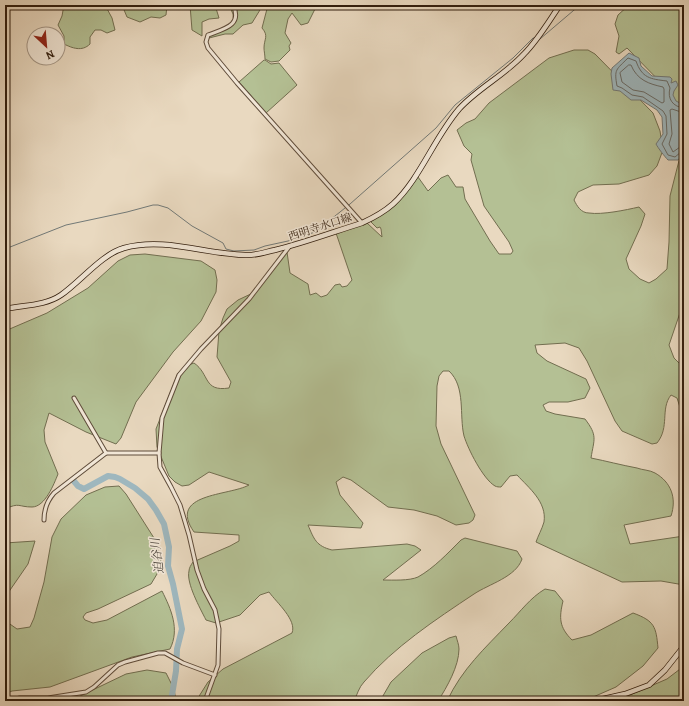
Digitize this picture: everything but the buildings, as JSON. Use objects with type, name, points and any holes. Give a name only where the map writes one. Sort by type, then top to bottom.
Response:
[{"type":"main road","name":"西明寺水口線","points":[[5,309],[39,303],[60,296],[114,252],[124,248],[161,245],[183,246],[245,255],[256,254],[289,247],[362,223],[382,212],[401,196],[448,122],[463,106],[524,54],[560,5]]},
{"type":"main road","points":[[594,701],[625,694],[649,685],[665,670],[684,646]]},
{"type":"street","points":[[233,5],[235,15],[232,25],[226,29],[208,35],[206,42],[208,48],[237,83],[362,223]]},
{"type":"street","points":[[205,701],[215,675],[219,656],[219,629],[217,619],[197,570],[180,505],[172,487],[160,467],[159,454],[162,418],[179,375],[202,348],[249,299],[289,247]]},
{"type":"street","points":[[74,398],[106,453]]},
{"type":"street","points":[[44,520],[45,506],[54,493],[106,453],[159,454]]},
{"type":"street","points":[[8,701],[20,698],[48,698],[86,692],[94,687],[118,665],[158,653],[165,653],[183,664],[215,675]]},
{"type":"green space","points":[[64,5],[105,5],[112,18],[115,30],[107,33],[101,30],[95,30],[90,37],[90,44],[80,49],[74,48],[66,45],[66,26],[58,25],[62,16]]},
{"type":"green space","points":[[122,5],[167,5],[166,15],[160,18],[151,17],[140,22],[127,17]]},
{"type":"green space","points":[[190,5],[215,5],[219,18],[209,19],[202,22],[202,36],[192,30]]},
{"type":"green space","points":[[229,5],[263,5],[252,23],[243,25],[233,34],[225,34],[209,38],[209,36],[228,29],[234,24],[233,14]]},
{"type":"green space","points":[[268,5],[317,5],[308,23],[301,25],[292,13],[288,19],[285,33],[291,43],[289,46],[290,50],[279,61],[271,62],[265,59],[264,48],[266,35],[262,28]]},
{"type":"green space","points":[[629,5],[684,5],[684,121],[671,93],[627,48],[619,54],[616,52],[619,36],[615,24],[618,15]]},
{"type":"green space","points":[[574,50],[588,50],[595,54],[653,113],[660,131],[663,150],[657,166],[649,175],[619,184],[593,185],[578,192],[574,200],[578,207],[586,213],[607,213],[639,207],[645,214],[626,259],[629,269],[640,279],[649,283],[667,269],[670,196],[684,141],[684,301],[669,345],[674,358],[684,368],[684,420],[677,398],[671,395],[666,406],[663,431],[657,443],[652,444],[622,431],[615,421],[587,361],[579,348],[565,343],[535,345],[537,353],[547,361],[586,379],[590,388],[585,398],[568,402],[549,402],[543,405],[546,411],[555,414],[585,419],[592,430],[594,438],[591,458],[651,471],[661,477],[669,486],[673,497],[673,509],[671,516],[624,525],[630,544],[684,536],[684,585],[661,581],[622,582],[536,542],[544,522],[543,508],[540,502],[532,490],[517,475],[510,476],[501,487],[497,487],[490,482],[481,471],[472,456],[464,436],[458,385],[449,371],[443,371],[439,376],[437,386],[436,426],[441,444],[475,515],[473,520],[469,523],[456,525],[437,516],[414,510],[388,507],[351,480],[343,477],[336,482],[340,495],[363,523],[361,528],[308,525],[316,541],[322,546],[332,550],[407,544],[415,546],[421,550],[383,580],[406,580],[418,577],[435,565],[465,538],[517,551],[522,559],[519,565],[514,571],[501,580],[480,590],[430,624],[388,657],[362,684],[354,701],[196,701],[208,682],[223,669],[292,633],[293,628],[289,617],[269,592],[260,595],[240,615],[216,623],[206,620],[191,589],[189,569],[193,562],[239,541],[239,535],[194,532],[188,519],[188,510],[194,503],[204,498],[240,489],[249,485],[209,472],[189,485],[182,486],[169,476],[157,447],[156,429],[178,373],[186,366],[194,363],[203,372],[211,385],[221,389],[229,388],[231,382],[217,357],[219,331],[227,309],[238,300],[255,292],[287,252],[290,273],[308,284],[310,295],[316,293],[321,297],[327,295],[335,285],[340,284],[342,287],[347,286],[352,280],[336,233],[367,223],[382,237],[380,227],[377,228],[371,220],[380,216],[418,177],[428,191],[441,178],[448,175],[456,187],[463,187],[465,199],[499,254],[511,254],[513,251],[509,242],[484,206],[471,160],[472,154],[464,146],[457,130],[466,123],[475,119],[489,103],[549,58]]},
{"type":"green space","points":[[264,60],[271,64],[279,63],[297,85],[266,113],[239,82]]},
{"type":"green space","points":[[145,254],[201,261],[215,270],[217,280],[216,292],[201,321],[173,352],[136,402],[121,438],[116,444],[86,432],[49,413],[44,430],[45,442],[58,474],[54,483],[45,499],[37,506],[32,507],[16,505],[5,509],[5,331],[47,313],[88,288],[118,261],[130,255]]},
{"type":"green space","points":[[119,486],[126,494],[154,538],[161,560],[157,574],[151,584],[98,609],[86,613],[83,617],[85,620],[93,623],[107,620],[162,591],[173,619],[174,634],[170,649],[132,657],[50,687],[12,691],[5,694],[5,618],[7,622],[17,629],[30,627],[44,582],[52,537],[61,519],[86,495],[105,487]]},
{"type":"green space","points":[[35,541],[28,564],[8,593],[5,603],[5,543]]},
{"type":"green space","points":[[545,589],[555,591],[563,601],[561,622],[565,631],[572,640],[591,635],[633,613],[646,619],[653,626],[658,648],[643,666],[616,687],[584,701],[447,701],[453,689],[475,659],[530,601]]},
{"type":"green space","points":[[456,636],[459,649],[457,662],[449,683],[438,701],[380,701],[391,682],[422,653],[449,638]]},
{"type":"green space","points":[[684,666],[684,701],[616,701],[667,679]]},
{"type":"green space","points":[[147,670],[166,673],[174,689],[176,701],[62,701],[76,698],[126,674]]},
{"type":"water","points":[[629,53],[639,58],[641,66],[652,76],[670,77],[672,79],[671,83],[676,81],[678,85],[673,95],[676,101],[684,105],[684,153],[678,160],[668,160],[656,144],[663,134],[662,117],[657,110],[641,100],[631,100],[620,91],[613,90],[611,74],[612,68]]},
{"type":"waterway","points":[[540,39],[580,5]]},
{"type":"waterway","points":[[5,249],[66,225],[153,205],[168,208],[192,226],[223,243],[226,249],[234,251],[254,250],[315,232],[350,204],[436,128],[455,105],[513,58],[533,38],[535,38]]},
{"type":"waterway","name":"迫谷川","points":[[73,480],[78,486],[84,489],[108,476],[120,479],[135,488],[148,499],[164,524],[169,547],[168,566],[182,629],[177,649],[176,671],[171,701]]}]
